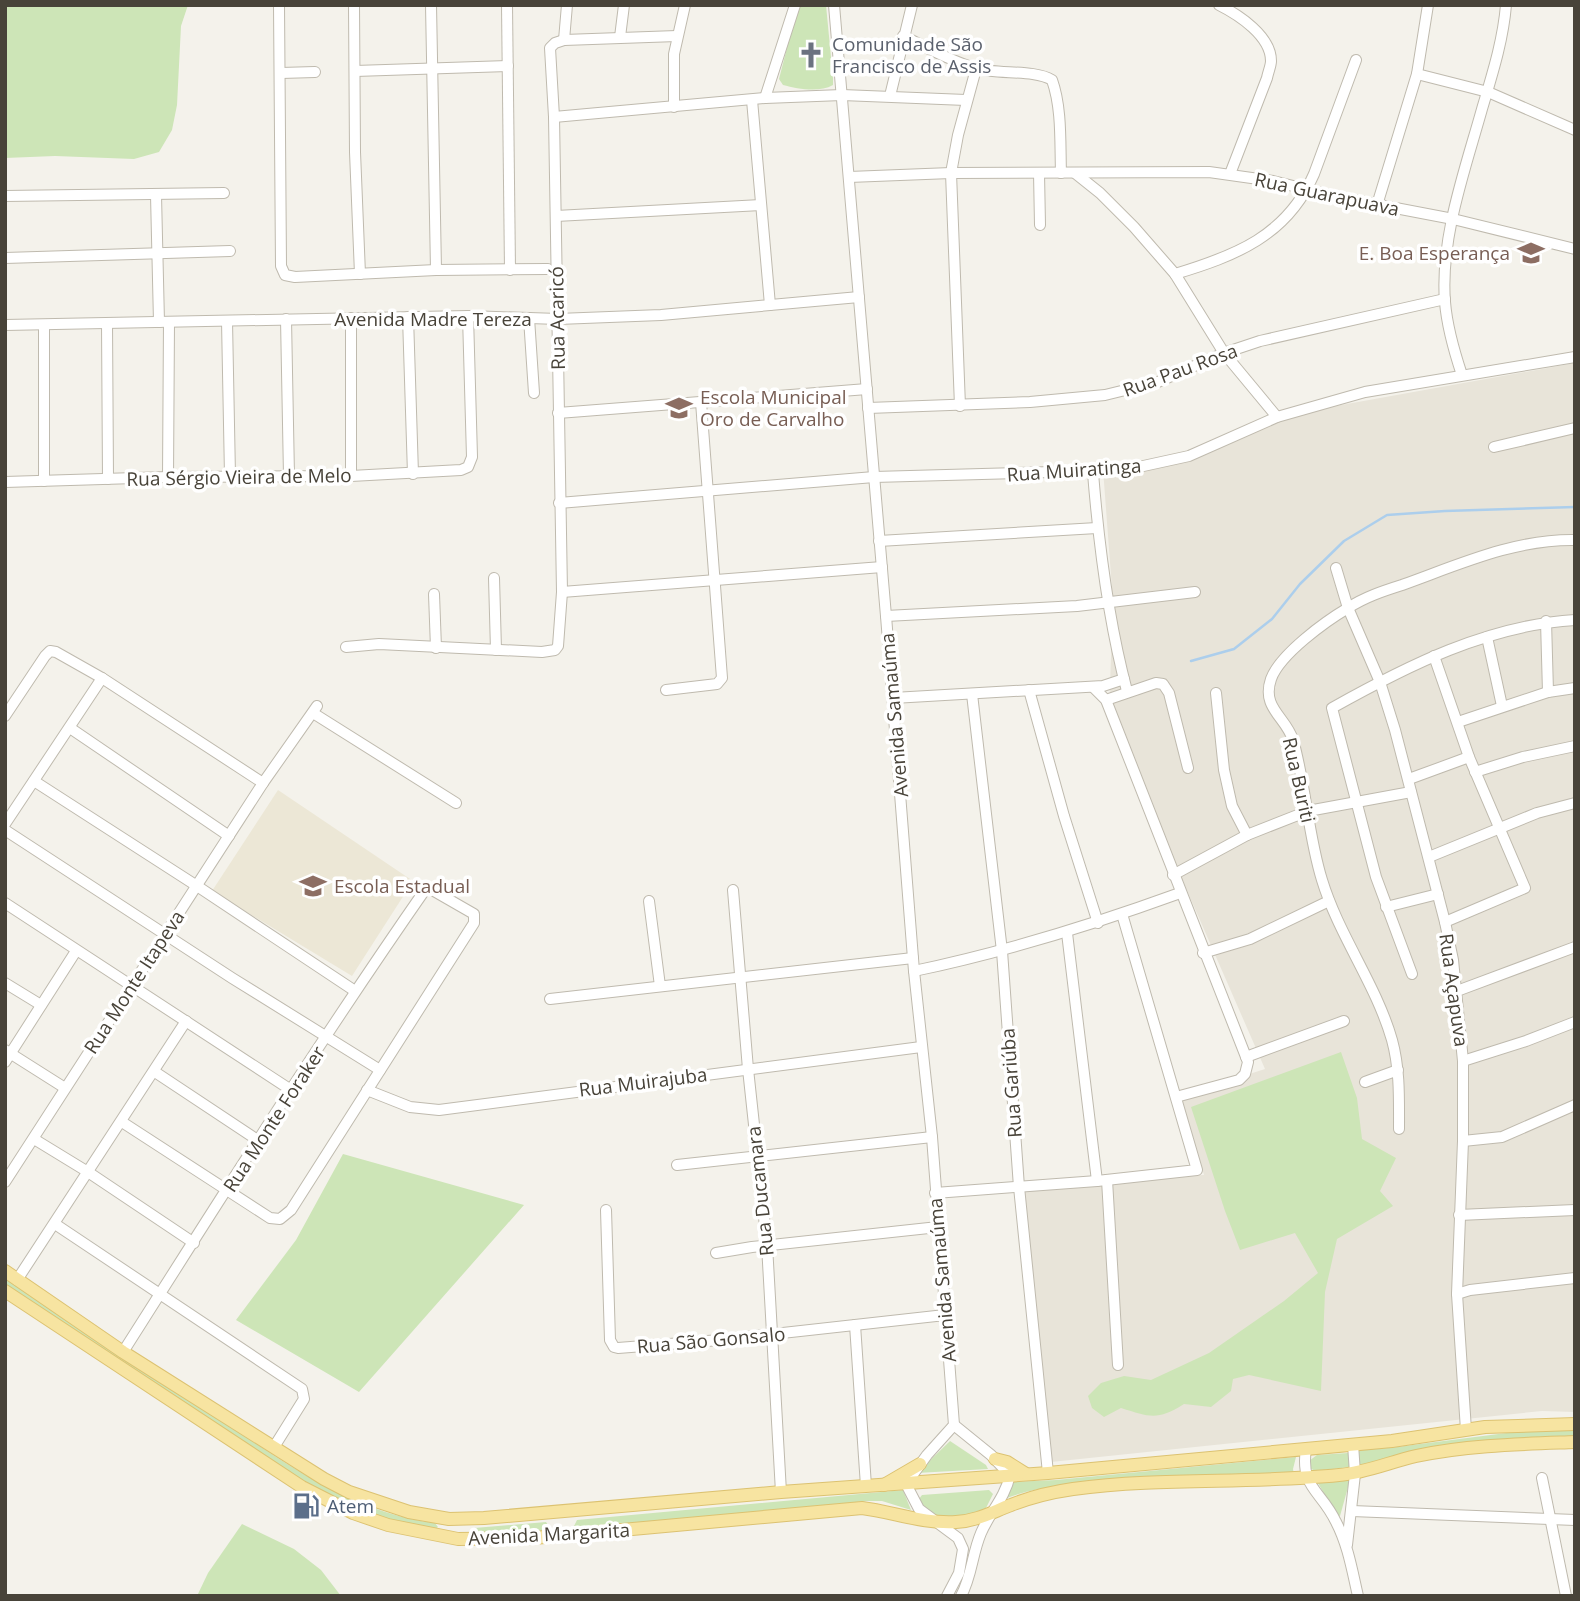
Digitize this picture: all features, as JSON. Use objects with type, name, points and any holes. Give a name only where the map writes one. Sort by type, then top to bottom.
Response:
[{"type":"main road","name":"Avenida Margarita","points":[[5,1271],[123,1352],[324,1479],[349,1492],[409,1512],[449,1519],[1048,1473],[1402,1440],[1514,1425],[1575,1424]]},
{"type":"main road","name":"Avenida Margarita","points":[[5,1291],[302,1487],[353,1513],[448,1538],[534,1538],[862,1508],[936,1522],[956,1522],[990,1515],[1039,1495],[1073,1489],[1178,1480],[1306,1478],[1355,1474],[1439,1452],[1575,1442]]},
{"type":"main road","points":[[995,1459],[1007,1462],[1026,1474]]},
{"type":"main road","points":[[884,1485],[920,1464]]},
{"type":"main road","points":[[562,1512],[564,1535]]},
{"type":"main road","points":[[448,1538],[449,1519]]},
{"type":"street","points":[[279,5],[281,266],[285,275],[548,269]]},
{"type":"street","points":[[354,5],[359,274]]},
{"type":"street","points":[[430,5],[436,270]]},
{"type":"street","points":[[507,5],[510,270]]},
{"type":"street","points":[[567,5],[565,40],[677,36]]},
{"type":"street","points":[[620,37],[624,5]]},
{"type":"street","points":[[674,107],[672,70],[685,5]]},
{"type":"street","points":[[765,98],[795,5]]},
{"type":"street","name":"Avenida Samaúma","points":[[834,5],[887,616],[914,971],[932,1137],[954,1425]]},
{"type":"street","points":[[890,96],[912,5]]},
{"type":"street","points":[[1219,5],[1250,26],[1262,38],[1271,61],[1230,174]]},
{"type":"street","points":[[1377,205],[1417,74],[1428,5]]},
{"type":"street","points":[[1462,375],[1452,343],[1445,299],[1447,259],[1453,219],[1488,92],[1506,5]]},
{"type":"street","points":[[903,36],[976,69],[1040,75],[1052,80],[1057,106],[1060,173]]},
{"type":"street","name":"Rua Acaricó","points":[[496,650],[555,650],[560,641],[562,592],[558,319],[550,48],[552,44],[565,40]]},
{"type":"street","points":[[1175,274],[1218,261],[1260,240],[1294,209],[1307,189],[1356,60]]},
{"type":"street","points":[[355,71],[508,66]]},
{"type":"street","points":[[960,406],[951,173],[966,100],[976,69]]},
{"type":"street","points":[[281,72],[315,72]]},
{"type":"street","points":[[1417,74],[1488,92],[1575,130]]},
{"type":"street","points":[[554,117],[765,98],[842,95],[966,100]]},
{"type":"street","points":[[752,100],[770,304]]},
{"type":"street","name":"Rua Guarapuava","points":[[849,177],[951,173],[1178,171],[1230,174],[1453,219],[1575,249]]},
{"type":"street","points":[[1039,173],[1040,225]]},
{"type":"street","points":[[1075,173],[1109,201],[1175,274],[1224,353],[1277,417]]},
{"type":"street","points":[[5,196],[224,193]]},
{"type":"street","points":[[156,195],[156,253],[164,322],[168,477]]},
{"type":"street","points":[[556,216],[761,205]]},
{"type":"street","points":[[5,258],[230,251]]},
{"type":"street","name":"Avenida Madre Tereza","points":[[5,325],[468,316],[558,319],[661,315],[859,297]]},
{"type":"street","name":"Rua Pau Rosa","points":[[868,408],[1030,402],[1115,393],[1158,382],[1224,353],[1260,341],[1445,299]]},
{"type":"street","name":"Rua Sérgio Vieira de Melo","points":[[5,482],[168,477],[351,476],[461,470],[471,463],[468,316]]},
{"type":"street","points":[[408,317],[413,474]]},
{"type":"street","points":[[351,318],[351,476]]},
{"type":"street","points":[[530,318],[534,393]]},
{"type":"street","points":[[286,319],[289,476]]},
{"type":"street","points":[[227,321],[230,476]]},
{"type":"street","points":[[107,323],[108,479]]},
{"type":"street","points":[[44,325],[44,481]]},
{"type":"street","name":"Rua Muiratinga","points":[[559,503],[874,477],[1093,473],[1125,470],[1189,456],[1277,417],[1366,392],[1575,357]]},
{"type":"street","points":[[558,413],[867,389]]},
{"type":"street","points":[[666,690],[721,682],[722,664],[701,402]]},
{"type":"street","points":[[1494,447],[1575,428]]},
{"type":"street","points":[[1093,473],[1097,528],[1113,639],[1127,691]]},
{"type":"street","points":[[879,541],[1097,528]]},
{"type":"street","name":"Rua Buriti","points":[[1399,1129],[1398,1070],[1393,1042],[1382,1010],[1329,901],[1316,856],[1292,738],[1270,703],[1270,680],[1282,662],[1312,634],[1348,608],[1379,593],[1479,557],[1532,544],[1575,540]]},
{"type":"street","points":[[562,592],[882,568]]},
{"type":"street","name":"Rua Açapuva","points":[[1336,568],[1348,608],[1380,682],[1409,779],[1445,922],[1457,991],[1464,1060],[1457,1294],[1466,1430]]},
{"type":"street","points":[[346,647],[379,645],[496,650],[494,578]]},
{"type":"street","points":[[887,616],[1108,602],[1195,592]]},
{"type":"street","points":[[434,594],[436,648]]},
{"type":"street","points":[[1412,974],[1386,907],[1332,708],[1434,656],[1487,637],[1546,621],[1575,620]]},
{"type":"street","points":[[1546,621],[1548,692]]},
{"type":"street","points":[[1487,637],[1502,706]]},
{"type":"street","points":[[5,716],[50,651],[63,655],[102,678],[263,783]]},
{"type":"street","points":[[1434,656],[1469,757],[1525,888],[1445,922]]},
{"type":"street","points":[[5,824],[102,678]]},
{"type":"street","points":[[892,698],[1093,687],[1124,680]]},
{"type":"street","points":[[1105,700],[1127,691],[1160,683],[1169,693],[1188,768]]},
{"type":"street","points":[[1093,687],[1105,700],[1246,1057],[1248,1068],[1239,1080],[1176,1097]]},
{"type":"street","points":[[1458,722],[1548,692],[1575,688]]},
{"type":"street","points":[[1029,690],[1064,816],[1098,923]]},
{"type":"street","points":[[1216,693],[1224,770],[1232,806],[1247,835]]},
{"type":"street","name":"Rua Gariúba","points":[[972,694],[1002,951],[1019,1187],[1048,1473]]},
{"type":"street","name":"Rua Monte Itapeva","points":[[5,1182],[263,783],[315,710],[456,803]]},
{"type":"street","points":[[70,728],[229,836]]},
{"type":"street","points":[[1475,772],[1522,757],[1575,746]]},
{"type":"street","points":[[1409,779],[1469,757]]},
{"type":"street","points":[[34,781],[355,991]]},
{"type":"street","points":[[1173,875],[1247,835],[1308,811],[1411,792]]},
{"type":"street","points":[[1429,857],[1537,813],[1575,803]]},
{"type":"street","points":[[5,830],[326,1038],[380,1070],[290,1210],[280,1219],[270,1218],[122,1122]]},
{"type":"street","name":"Rua Monte Foraker","points":[[123,1352],[355,991],[427,887],[472,912],[475,916],[474,923],[380,1070]]},
{"type":"street","name":"Rua Ducamara","points":[[733,890],[748,1069],[767,1245],[781,1492]]},
{"type":"street","points":[[914,971],[1067,933],[1180,893]]},
{"type":"street","points":[[1386,907],[1438,894]]},
{"type":"street","points":[[649,901],[660,986]]},
{"type":"street","points":[[1203,953],[1250,939],[1329,901]]},
{"type":"street","points":[[5,903],[291,1090]]},
{"type":"street","points":[[935,1194],[1102,1181],[1197,1170],[1122,914]]},
{"type":"street","points":[[1067,933],[1102,1181],[1118,1366]]},
{"type":"street","points":[[1457,991],[1575,947]]},
{"type":"street","points":[[65,1088],[7,1055],[76,951]]},
{"type":"street","points":[[550,999],[913,958]]},
{"type":"street","points":[[5,983],[41,1005]]},
{"type":"street","points":[[18,1280],[186,1021]]},
{"type":"street","points":[[1246,1057],[1344,1021]]},
{"type":"street","points":[[1464,1060],[1526,1041],[1575,1022]]},
{"type":"street","name":"Rua Muirajuba","points":[[367,1090],[399,1104],[429,1111],[921,1047]]},
{"type":"street","points":[[1365,1082],[1398,1070]]},
{"type":"street","points":[[155,1072],[259,1142]]},
{"type":"street","points":[[1463,1141],[1502,1137],[1575,1105]]},
{"type":"street","points":[[677,1165],[932,1137]]},
{"type":"street","points":[[34,1139],[194,1244]]},
{"type":"street","name":"Rua São Gonsalo","points":[[606,1210],[610,1340],[614,1347],[624,1349],[771,1335],[945,1315]]},
{"type":"street","points":[[1459,1214],[1575,1210]]},
{"type":"street","points":[[55,1224],[298,1385],[305,1394],[302,1403],[274,1447]]},
{"type":"street","points":[[716,1253],[938,1227]]},
{"type":"street","points":[[1457,1294],[1470,1290],[1575,1278]]},
{"type":"street","points":[[855,1325],[866,1486]]},
{"type":"street","points":[[947,1596],[962,1580],[990,1515],[1003,1497],[1010,1475],[954,1425],[906,1484],[919,1509],[958,1538],[963,1549],[962,1580],[961,1596]]},
{"type":"street","points":[[1347,1547],[1355,1474],[1353,1444]]},
{"type":"street","points":[[1306,1448],[1306,1478],[1336,1520],[1347,1547],[1358,1596]]},
{"type":"street","points":[[1542,1478],[1566,1596]]},
{"type":"street","points":[[1352,1511],[1575,1520]]},
{"type":"shaded area","points":[[1575,363],[1575,1412],[1542,1411],[1051,1462],[1020,1181],[1204,1175],[1181,1096],[1265,1069],[1109,712],[1113,602],[1103,469],[1136,469],[1280,416]]},
{"type":"shaded area","name":"Escola Estadual","points":[[278,790],[413,881],[352,976],[212,891]]},
{"type":"green space","points":[[5,5],[188,5],[181,26],[177,105],[172,130],[159,152],[134,159],[55,156],[5,158]]},
{"type":"green space","points":[[798,5],[826,5],[833,85],[815,90],[795,88],[783,85],[779,79]]},
{"type":"green space","points":[[1341,1052],[1357,1098],[1362,1139],[1396,1158],[1380,1191],[1393,1206],[1337,1239],[1325,1292],[1321,1391],[1249,1375],[1233,1379],[1231,1391],[1211,1407],[1184,1404],[1167,1413],[1153,1416],[1121,1408],[1104,1417],[1092,1408],[1088,1396],[1101,1383],[1124,1376],[1151,1380],[1209,1353],[1284,1301],[1318,1273],[1295,1233],[1240,1250],[1191,1107]]},
{"type":"green space","points":[[343,1154],[524,1205],[359,1392],[236,1320],[296,1240]]},
{"type":"green space","points":[[5,1277],[310,1478],[370,1507],[435,1523],[438,1527],[434,1530],[373,1518],[304,1483],[5,1288]]},
{"type":"green space","points":[[1575,1430],[1575,1437],[1358,1467],[1358,1449],[1389,1448],[1514,1432]]},
{"type":"green space","points":[[950,1441],[986,1465],[988,1469],[917,1473]]},
{"type":"green space","points":[[1348,1453],[1351,1456],[1350,1467],[1316,1471],[1311,1469],[1309,1461],[1317,1455]]},
{"type":"green space","points":[[1296,1457],[1294,1475],[1125,1481],[1041,1489],[1007,1498],[1013,1482]]},
{"type":"green space","points":[[1350,1480],[1340,1516],[1336,1515],[1318,1483]]},
{"type":"green space","points":[[903,1490],[911,1510],[882,1501],[867,1501],[578,1529],[574,1526],[577,1520]]},
{"type":"green space","points":[[989,1490],[993,1494],[985,1510],[974,1516],[937,1519],[922,1511],[919,1499],[922,1495]]},
{"type":"green space","points":[[546,1522],[549,1527],[547,1531],[473,1535],[470,1531],[474,1528]]},
{"type":"green space","points":[[242,1524],[294,1549],[321,1570],[341,1596],[197,1596],[208,1573]]},
{"type":"waterway","points":[[1191,661],[1234,649],[1272,619],[1300,584],[1344,541],[1387,515],[1575,507]]},
{"type":"place","name":"Comunidade São Francisco de Assis","points":[[811,55]]},
{"type":"place","name":"E. Boa Esperança","points":[[1531,253]]},
{"type":"place","name":"Escola Municipal Oro de Carvalho","points":[[679,408]]},
{"type":"place","name":"Escola Estadual","points":[[313,886]]},
{"type":"place","name":"Atem","points":[[306,1506]]}]
